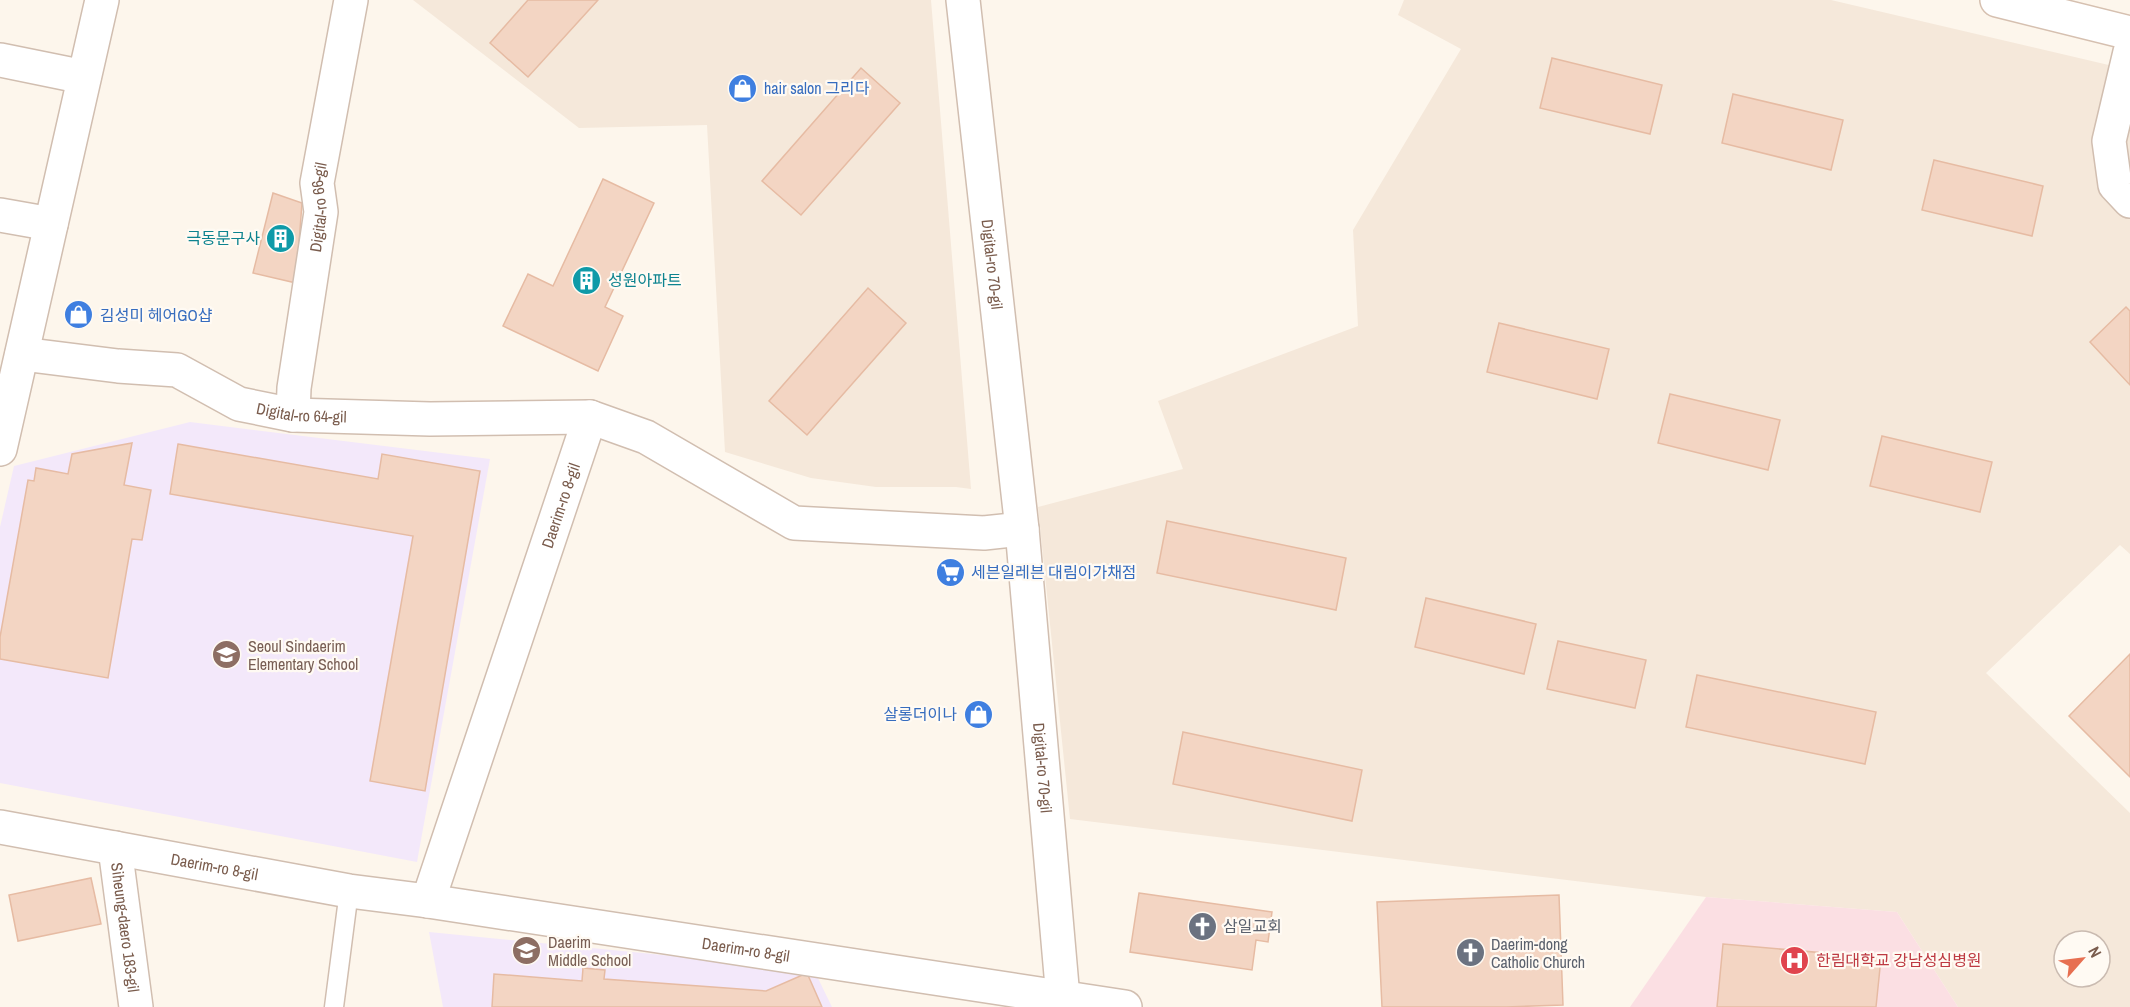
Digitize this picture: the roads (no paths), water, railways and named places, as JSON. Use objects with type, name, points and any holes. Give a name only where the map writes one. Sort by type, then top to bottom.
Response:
[{"type":"street","points":[[0,449],[13,365],[51,224],[102,0]]},
{"type":"street","name":"Digital-ro 66-gil","points":[[293,415],[294,388],[321,212],[317,183],[351,0]]},
{"type":"street","name":"Digital-ro 70-gil","points":[[963,0],[1022,529],[1063,1003]]},
{"type":"street","points":[[1996,0],[2130,33]]},
{"type":"street","points":[[2130,52],[2109,141],[2115,185],[2130,201]]},
{"type":"street","points":[[0,60],[84,77]]},
{"type":"street","points":[[0,215],[51,224]]},
{"type":"street","name":"Digital-ro 64-gil","points":[[13,365],[118,366],[177,370],[239,404],[293,415],[430,419],[590,417]]},
{"type":"street","points":[[590,417],[646,436],[794,523],[984,533],[1022,529]]},
{"type":"street","name":"Daerim-ro 8-gil","points":[[428,901],[590,417]]},
{"type":"street","name":"Daerim-ro 8-gil","points":[[0,827],[349,891],[428,901],[1063,1003],[1125,1007]]},
{"type":"street","name":"Siheung-daero 183-gil","points":[[115,848],[136,1007]]},
{"type":"lane","points":[[334,1007],[349,891]]},
{"type":"place","name":"hair salon 그리다","points":[[743,88]]},
{"type":"place","name":"극동문구사","points":[[281,238]]},
{"type":"place","name":"성원아파트","points":[[587,280]]},
{"type":"place","name":"김성미 헤어GO샵","points":[[79,315]]},
{"type":"place","name":"세븐일레븐 대림이가채점","points":[[950,572]]},
{"type":"place","name":"Seoul Sindaerim Elementary School","points":[[227,655]]},
{"type":"place","name":"살롱더이나","points":[[978,714]]},
{"type":"place","name":"삼일교회","points":[[1202,926]]},
{"type":"place","name":"Daerim Middle School","points":[[527,951]]},
{"type":"place","name":"Daerim-dong Catholic Church","points":[[1470,953]]},
{"type":"place","name":"한림대학교 강남성심병원","points":[[1795,960]]}]
